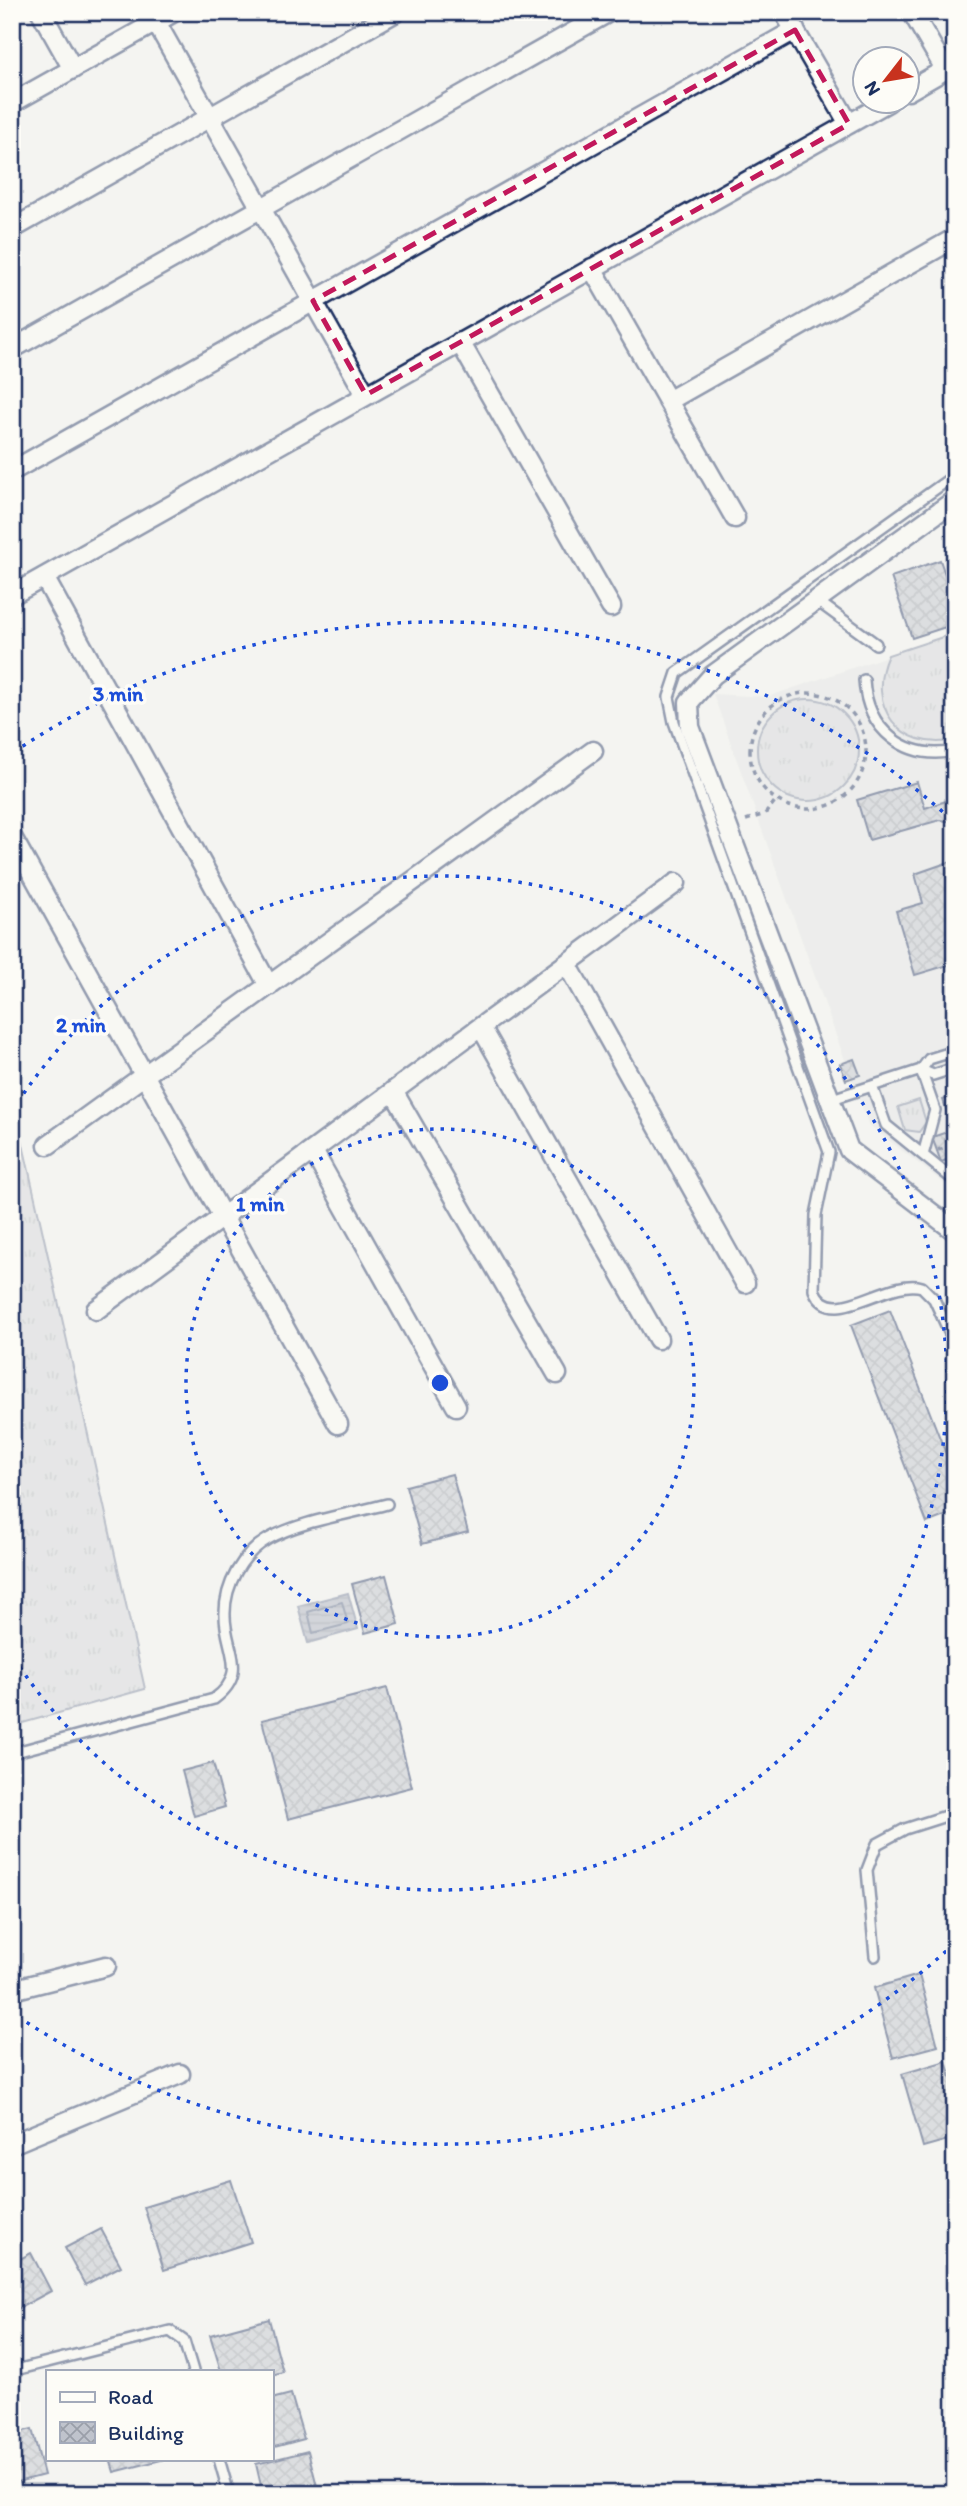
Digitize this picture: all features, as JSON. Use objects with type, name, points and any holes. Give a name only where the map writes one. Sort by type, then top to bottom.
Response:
[{"type":"street","points":[[41,12],[73,69]]},
{"type":"street","points":[[12,103],[174,12]]},
{"type":"street","points":[[12,229],[396,12]]},
{"type":"street","points":[[12,349],[609,12]]},
{"type":"street","points":[[784,12],[849,124]]},
{"type":"street","points":[[912,12],[950,67],[922,83]]},
{"type":"street","points":[[156,22],[366,395]]},
{"type":"street","points":[[12,471],[795,30]]},
{"type":"street","points":[[12,595],[863,116]]},
{"type":"street","points":[[668,401],[955,238]]},
{"type":"street","points":[[592,268],[735,518]]},
{"type":"street","points":[[460,342],[611,607]]},
{"type":"street","points":[[955,500],[713,675],[689,702],[690,727],[849,1150],[955,1231]]},
{"type":"street","points":[[44,577],[268,986]]},
{"type":"street","points":[[48,1145],[593,751]]},
{"type":"street","points":[[12,837],[338,1424]]},
{"type":"street","points":[[96,1310],[676,883]]},
{"type":"street","points":[[567,964],[745,1283]]},
{"type":"street","points":[[481,1027],[658,1339]]},
{"type":"street","points":[[393,1091],[557,1374]]},
{"type":"street","points":[[313,1151],[456,1406]]},
{"type":"street","points":[[12,1990],[106,1966]]},
{"type":"street","points":[[12,2144],[180,2074]]},
{"type":"lane","points":[[955,475],[677,673],[669,697],[674,722],[691,771],[830,1153],[816,1215],[814,1290],[818,1298],[830,1307],[843,1306],[895,1286],[913,1284],[922,1287],[934,1299],[955,1345]]},
{"type":"lane","points":[[816,600],[876,644]]},
{"type":"lane","points":[[864,680],[869,709],[886,734],[898,744],[919,752],[955,751]]},
{"type":"lane","points":[[829,1100],[921,1070],[929,1059],[955,1051]]},
{"type":"lane","points":[[921,1070],[933,1074],[955,1068]]},
{"type":"lane","points":[[921,1070],[935,1110],[923,1155]]},
{"type":"lane","points":[[872,1086],[887,1125],[955,1181]]},
{"type":"lane","points":[[12,1753],[214,1699],[225,1690],[233,1674],[234,1656],[227,1632],[226,1600],[233,1578],[245,1559],[256,1548],[281,1533],[387,1504]]},
{"type":"lane","points":[[875,1956],[867,1870],[877,1844],[905,1829],[955,1813]]},
{"type":"lane","points":[[12,2371],[170,2331],[184,2341],[193,2370]]},
{"type":"lane","points":[[219,2460],[229,2494]]},
{"type":"path","points":[[806,693],[820,694],[845,706],[862,728],[866,742],[863,771],[857,784],[836,803],[822,808],[793,808],[776,800],[760,784],[750,758],[753,731],[760,719],[780,700],[806,693]]},
{"type":"path","points":[[727,826],[765,814],[776,800]]},
{"type":"highlighted area","points":[[795,30],[849,124],[366,395],[313,301]]},
{"type":"shaded area","points":[[955,633],[955,1192],[868,1124],[713,694],[767,697]]},
{"type":"green space","points":[[955,633],[955,740],[935,742],[918,739],[904,732],[892,721],[885,707],[881,691],[882,674],[888,655]]},
{"type":"green space","points":[[808,699],[828,703],[844,714],[855,730],[859,750],[855,770],[844,786],[828,797],[808,801],[788,797],[772,786],[761,770],[757,750],[761,730],[772,714],[788,703]]},
{"type":"green space","points":[[919,1100],[926,1122],[919,1132],[905,1130],[898,1107]]},
{"type":"green space","points":[[12,1117],[20,1131],[145,1689],[12,1726]]},
{"type":"water","points":[[348,1593],[358,1629],[308,1643],[298,1606]]},
{"type":"building","points":[[940,560],[955,603],[955,624],[912,638],[891,577]]},
{"type":"building","points":[[917,782],[925,808],[955,798],[955,822],[940,820],[869,840],[857,800]]},
{"type":"building","points":[[955,860],[955,963],[915,975],[896,911],[923,903],[915,874]]},
{"type":"building","points":[[854,1059],[860,1075],[846,1080],[840,1064]]},
{"type":"building","points":[[955,1096],[955,1157],[941,1162],[932,1137],[953,1130],[943,1100]]},
{"type":"building","points":[[890,1310],[955,1477],[955,1512],[927,1523],[851,1325]]},
{"type":"building","points":[[452,1474],[468,1532],[422,1544],[406,1486]]},
{"type":"building","points":[[386,1575],[399,1624],[365,1633],[352,1584]]},
{"type":"building","points":[[387,1688],[412,1787],[288,1819],[262,1720]]},
{"type":"building","points":[[213,1763],[225,1807],[194,1816],[182,1771]]},
{"type":"building","points":[[919,1975],[938,2046],[893,2058],[874,1988]]},
{"type":"building","points":[[946,2061],[955,2092],[955,2138],[923,2147],[902,2074]]},
{"type":"building","points":[[231,2180],[251,2242],[164,2270],[144,2207]]},
{"type":"building","points":[[101,2229],[121,2266],[85,2285],[65,2248]]},
{"type":"building","points":[[31,2253],[51,2291],[12,2312],[12,2263]]},
{"type":"building","points":[[269,2319],[283,2372],[273,2374],[273,2370],[221,2370],[210,2335]]},
{"type":"building","points":[[291,2394],[304,2439],[273,2447],[273,2398]]},
{"type":"building","points":[[32,2429],[44,2475],[17,2482],[12,2463],[12,2434]]},
{"type":"building","points":[[308,2451],[319,2494],[263,2494],[256,2464]]},
{"type":"building","points":[[110,2460],[161,2460],[114,2472]]}]
